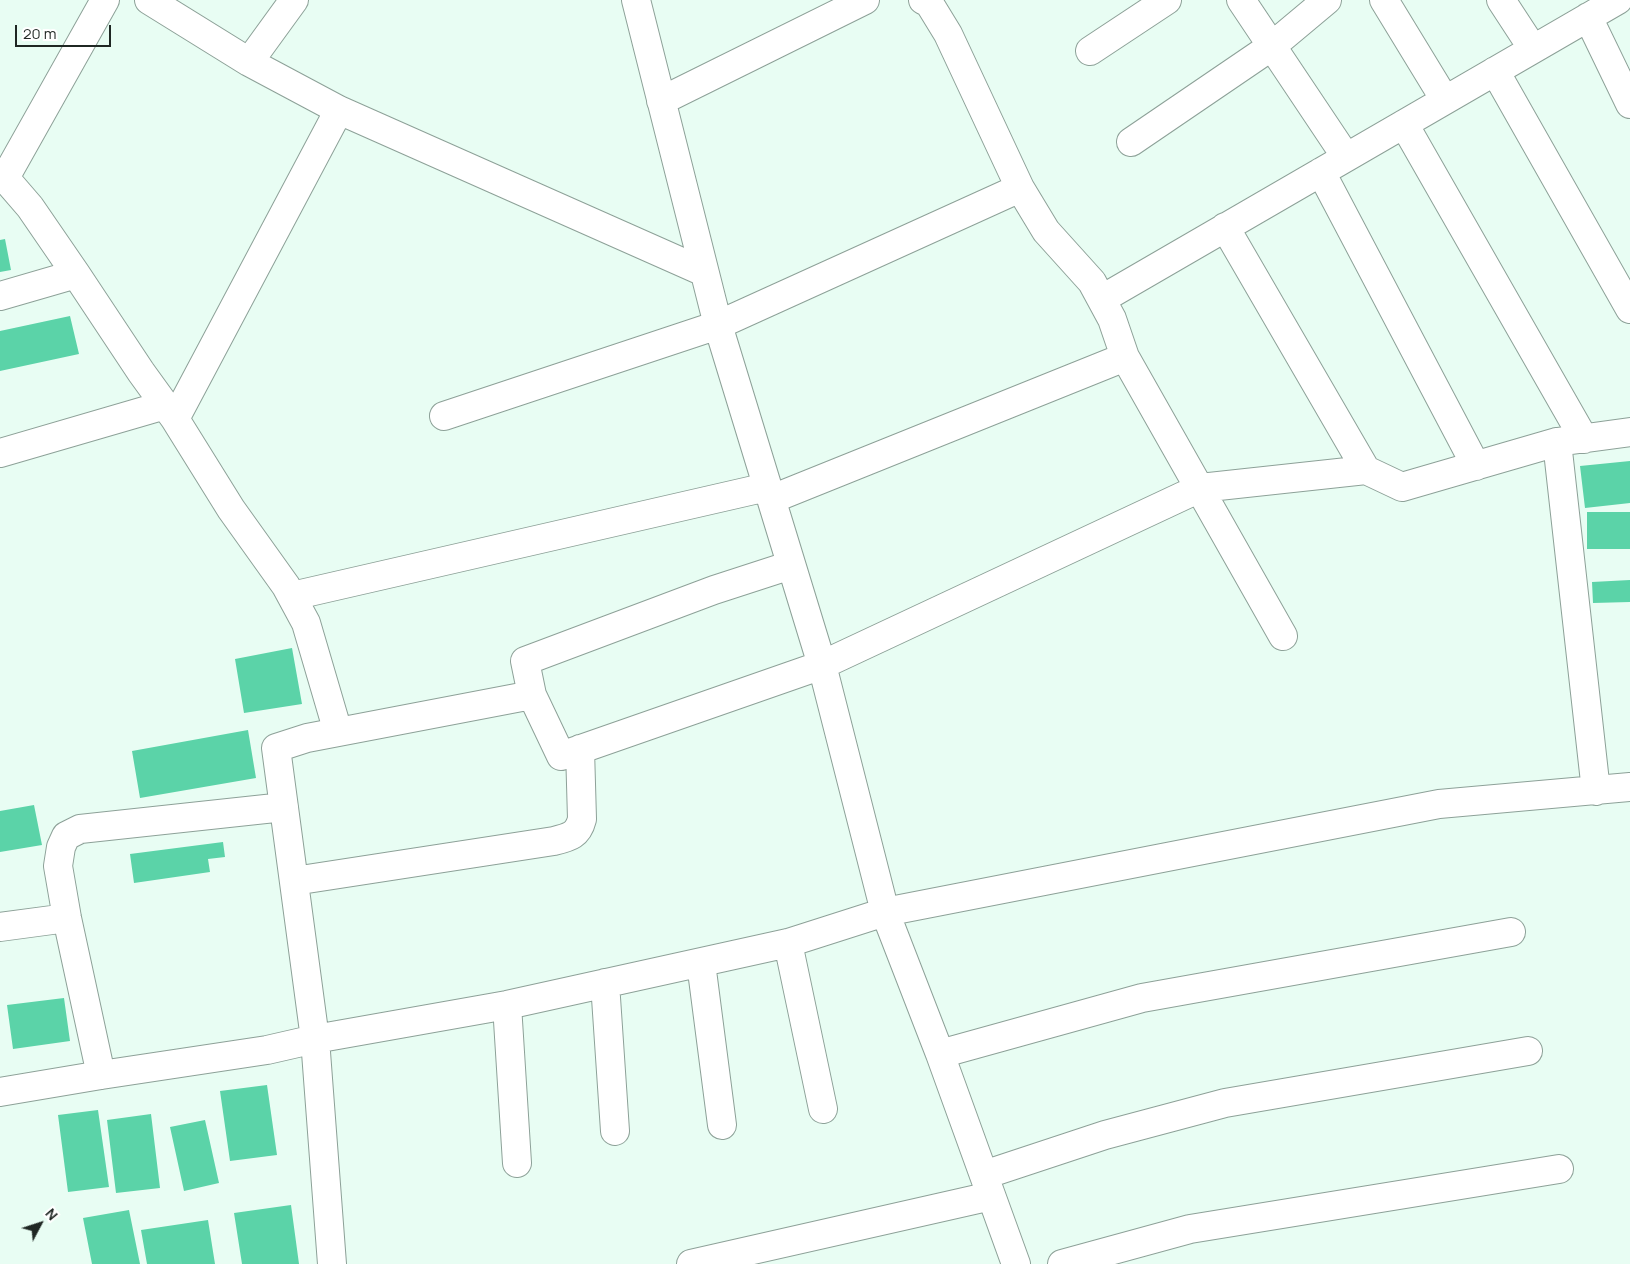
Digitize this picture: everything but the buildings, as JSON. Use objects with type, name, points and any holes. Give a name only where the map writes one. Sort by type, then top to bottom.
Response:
[{"type":"street","points":[[105,0],[2,177],[30,207],[170,412],[231,510],[292,596],[306,622],[338,732]]},
{"type":"street","points":[[149,0],[249,62],[339,110],[704,272]]},
{"type":"street","points":[[249,62],[294,0]]},
{"type":"street","points":[[636,0],[718,325],[822,665],[885,912],[940,1054],[1016,1264]]},
{"type":"street","points":[[662,101],[865,0]]},
{"type":"street","points":[[923,0],[930,3],[948,34],[1020,188],[1046,231],[1092,282],[1102,299],[1112,319],[1125,357],[1283,636]]},
{"type":"street","points":[[1090,51],[1167,0]]},
{"type":"street","points":[[1242,0],[1346,157]]},
{"type":"street","points":[[1131,142],[1272,46],[1327,0]]},
{"type":"street","points":[[1384,0],[1445,100]]},
{"type":"street","points":[[1501,0],[1533,49]]},
{"type":"street","points":[[1102,299],[1606,5],[1630,104]]},
{"type":"street","points":[[1495,71],[1630,309]]},
{"type":"street","points":[[0,453],[170,412],[287,206],[339,110]]},
{"type":"street","points":[[1404,124],[1584,439]]},
{"type":"street","points":[[1321,172],[1476,466]]},
{"type":"street","points":[[444,416],[718,325],[1020,188]]},
{"type":"street","points":[[1225,227],[1366,470]]},
{"type":"street","points":[[0,296],[76,274]]},
{"type":"street","points":[[292,596],[769,493],[1125,357]]},
{"type":"street","points":[[791,566],[714,590],[525,661],[532,695],[561,756],[822,665],[1200,488],[1366,470],[1402,487],[1557,442],[1630,432]]},
{"type":"street","points":[[1557,442],[1596,791]]},
{"type":"street","points":[[332,1264],[316,1039],[276,748],[307,738],[532,695]]},
{"type":"street","points":[[294,881],[554,842],[569,837],[579,830],[582,819],[580,749]]},
{"type":"street","points":[[0,1092],[267,1050],[316,1039],[507,1005],[788,943],[885,912],[1439,804],[1630,788]]},
{"type":"street","points":[[101,1075],[67,918],[58,866],[61,847],[66,836],[80,829],[284,806]]},
{"type":"street","points":[[0,927],[67,918]]},
{"type":"street","points":[[940,1054],[1142,998],[1511,932]]},
{"type":"street","points":[[788,943],[823,1110]]},
{"type":"street","points":[[701,963],[722,1125]]},
{"type":"street","points":[[605,983],[615,1131]]},
{"type":"street","points":[[507,1005],[517,1163]]},
{"type":"street","points":[[691,1264],[988,1186],[1105,1135],[1225,1103],[1528,1051]]},
{"type":"street","points":[[1062,1264],[1190,1229],[1559,1169]]}]
